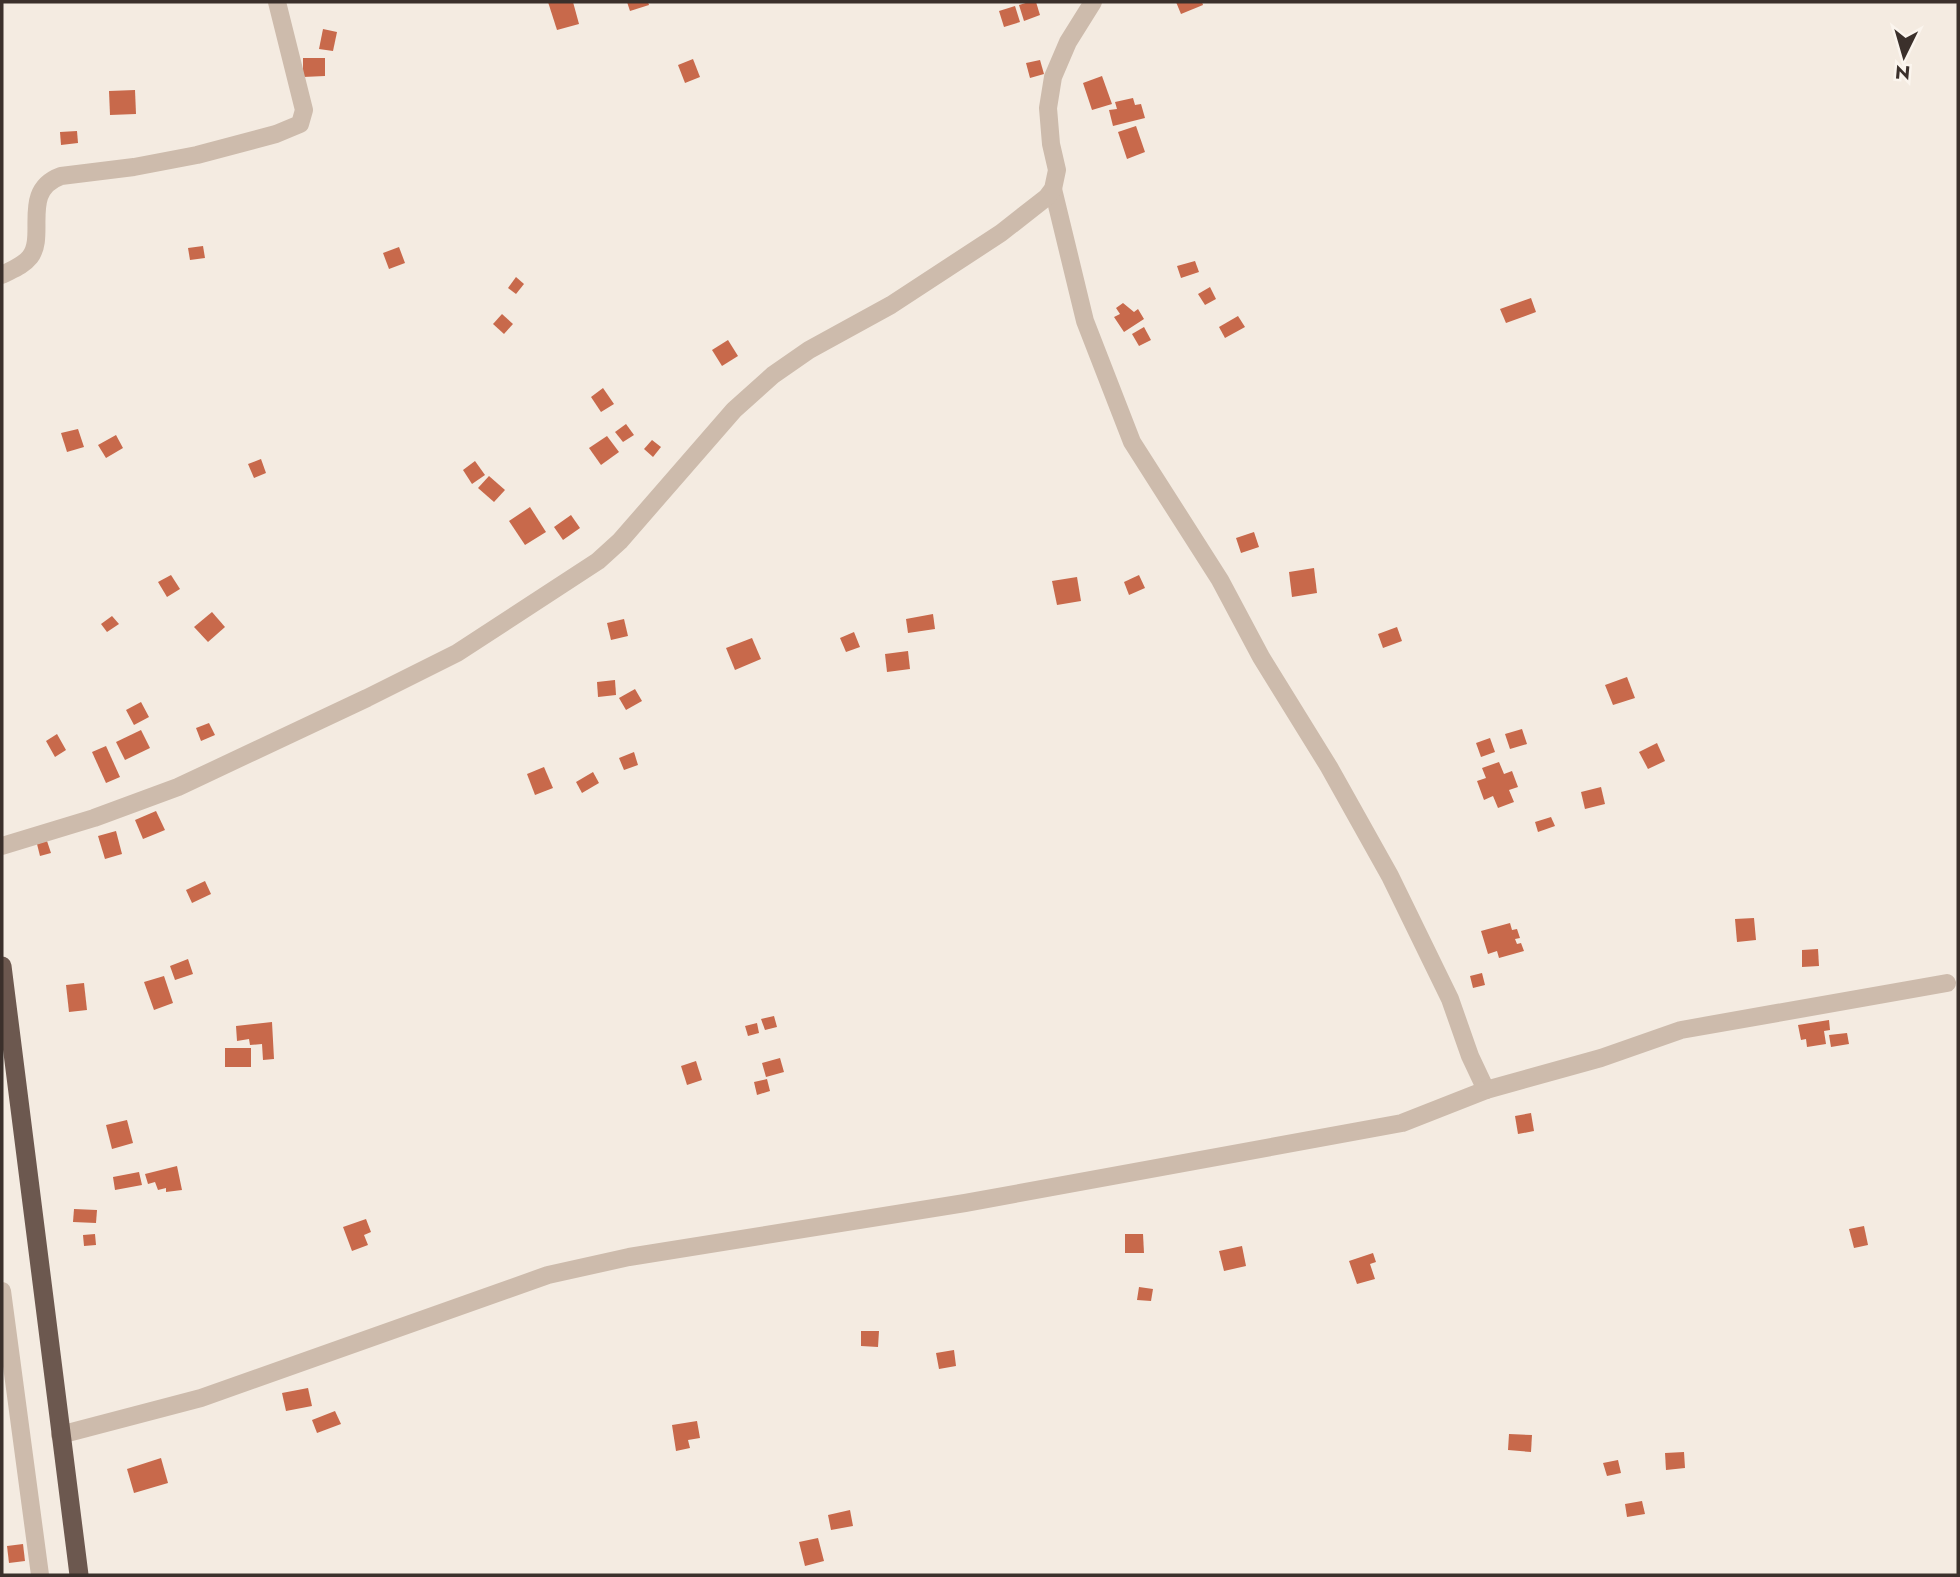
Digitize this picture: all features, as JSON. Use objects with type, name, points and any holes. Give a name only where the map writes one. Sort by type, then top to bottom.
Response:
[{"type":"highway","points":[[2,966],[79,1575]]},
{"type":"street","points":[[2,275],[30,257],[35,243],[37,208],[41,195],[51,180],[197,155],[283,132],[300,124],[304,110],[277,2]]},
{"type":"street","points":[[1093,2],[1068,42],[1054,78],[1048,108],[1051,144],[1057,170],[1053,189],[1085,321],[1132,442],[1220,580],[1261,657],[1322,755],[1390,876],[1450,999],[1470,1056],[1486,1090]]},
{"type":"street","points":[[2,846],[94,818],[178,786],[457,653],[598,561],[620,541],[734,410],[773,375],[809,351],[891,305],[972,252],[1021,218],[1053,189]]},
{"type":"street","points":[[60,1435],[201,1398],[548,1275],[629,1256],[965,1203],[1402,1123],[1486,1090],[1601,1058],[1681,1030],[1947,983]]},
{"type":"street","points":[[2,1291],[40,1575]]},
{"type":"building","points":[[548,2],[573,2],[579,24],[557,30]]},
{"type":"building","points":[[627,2],[648,2],[649,5],[630,11]]},
{"type":"building","points":[[1036,2],[1040,15],[1024,21],[1019,5]]},
{"type":"building","points":[[1176,2],[1202,2],[1203,5],[1181,14]]},
{"type":"building","points":[[1015,6],[1020,22],[1004,27],[999,11]]},
{"type":"building","points":[[323,29],[337,32],[333,51],[319,49]]},
{"type":"building","points":[[303,58],[325,58],[325,76],[303,77]]},
{"type":"building","points":[[693,59],[700,77],[685,83],[678,65]]},
{"type":"building","points":[[1040,60],[1044,74],[1030,78],[1026,63]]},
{"type":"building","points":[[1102,76],[1112,104],[1092,110],[1083,83]]},
{"type":"building","points":[[135,90],[136,114],[110,115],[109,91]]},
{"type":"building","points":[[1133,98],[1135,105],[1141,104],[1145,118],[1113,126],[1109,110],[1117,109],[1115,102]]},
{"type":"building","points":[[1136,126],[1145,152],[1127,159],[1118,132]]},
{"type":"building","points":[[77,131],[78,143],[61,145],[60,132]]},
{"type":"building","points":[[203,246],[205,258],[190,260],[188,248]]},
{"type":"building","points":[[399,247],[405,263],[389,269],[383,253]]},
{"type":"building","points":[[1195,261],[1199,272],[1181,278],[1177,266]]},
{"type":"building","points":[[516,277],[524,284],[516,294],[508,288]]},
{"type":"building","points":[[1210,287],[1216,299],[1205,305],[1198,294]]},
{"type":"building","points":[[1531,298],[1536,312],[1506,323],[1500,309]]},
{"type":"building","points":[[1123,303],[1134,312],[1138,309],[1144,319],[1124,332],[1114,317],[1120,314],[1116,308]]},
{"type":"building","points":[[502,314],[513,324],[504,334],[493,324]]},
{"type":"building","points":[[1238,316],[1245,327],[1225,338],[1219,327]]},
{"type":"building","points":[[1144,327],[1151,340],[1139,346],[1132,334]]},
{"type":"building","points":[[728,340],[738,356],[722,366],[712,350]]},
{"type":"building","points":[[603,388],[614,404],[601,412],[591,397]]},
{"type":"building","points":[[626,424],[634,435],[623,442],[615,432]]},
{"type":"building","points":[[78,429],[84,447],[67,452],[61,433]]},
{"type":"building","points":[[116,435],[123,448],[106,458],[98,445]]},
{"type":"building","points":[[607,436],[619,452],[601,465],[589,448]]},
{"type":"building","points":[[652,440],[661,447],[653,457],[644,449]]},
{"type":"building","points":[[261,459],[266,473],[254,478],[248,464]]},
{"type":"building","points":[[475,461],[485,475],[472,484],[463,470]]},
{"type":"building","points":[[489,476],[505,490],[494,502],[478,488]]},
{"type":"building","points":[[530,507],[546,532],[525,545],[509,521]]},
{"type":"building","points":[[571,515],[580,528],[563,540],[554,527]]},
{"type":"building","points":[[1254,532],[1259,547],[1241,553],[1236,538]]},
{"type":"building","points":[[1314,568],[1317,593],[1292,597],[1289,572]]},
{"type":"building","points":[[171,575],[180,589],[167,597],[158,582]]},
{"type":"building","points":[[1139,575],[1145,588],[1129,595],[1124,582]]},
{"type":"building","points":[[1077,577],[1081,601],[1057,605],[1052,581]]},
{"type":"building","points":[[212,612],[225,627],[208,642],[194,627]]},
{"type":"building","points":[[933,614],[935,629],[908,633],[906,619]]},
{"type":"building","points":[[112,616],[119,624],[107,632],[101,624]]},
{"type":"building","points":[[624,619],[628,636],[611,640],[607,623]]},
{"type":"building","points":[[1397,627],[1402,641],[1383,648],[1378,634]]},
{"type":"building","points":[[854,632],[860,647],[846,652],[840,638]]},
{"type":"building","points":[[752,638],[761,659],[735,670],[726,648]]},
{"type":"building","points":[[908,651],[910,669],[887,672],[885,654]]},
{"type":"building","points":[[1627,677],[1635,698],[1613,705],[1605,685]]},
{"type":"building","points":[[615,680],[616,695],[598,697],[597,682]]},
{"type":"building","points":[[635,689],[642,701],[626,710],[619,698]]},
{"type":"building","points":[[141,702],[149,717],[134,725],[126,710]]},
{"type":"building","points":[[209,723],[215,735],[201,741],[196,728]]},
{"type":"building","points":[[1522,729],[1527,744],[1510,749],[1505,734]]},
{"type":"building","points":[[141,730],[150,748],[125,760],[116,742]]},
{"type":"building","points":[[57,734],[66,750],[55,757],[46,741]]},
{"type":"building","points":[[1490,738],[1495,752],[1481,757],[1476,743]]},
{"type":"building","points":[[1657,743],[1665,761],[1648,769],[1639,752]]},
{"type":"building","points":[[106,746],[120,777],[106,783],[92,752]]},
{"type":"building","points":[[634,752],[638,765],[624,770],[619,758]]},
{"type":"building","points":[[1499,762],[1504,774],[1512,771],[1518,787],[1509,790],[1514,802],[1498,808],[1493,796],[1484,800],[1477,781],[1486,778],[1482,768]]},
{"type":"building","points":[[544,767],[553,788],[535,795],[527,774]]},
{"type":"building","points":[[593,772],[599,783],[582,793],[576,782]]},
{"type":"building","points":[[1601,787],[1605,804],[1585,809],[1581,792]]},
{"type":"building","points":[[156,811],[165,830],[143,839],[135,820]]},
{"type":"building","points":[[1551,817],[1555,826],[1538,832],[1535,822]]},
{"type":"building","points":[[116,831],[122,854],[105,859],[98,836]]},
{"type":"building","points":[[47,841],[51,853],[40,856],[37,844]]},
{"type":"building","points":[[205,881],[211,894],[192,903],[186,890]]},
{"type":"building","points":[[1754,918],[1756,940],[1737,942],[1735,919]]},
{"type":"building","points":[[1510,923],[1512,930],[1517,929],[1520,938],[1515,939],[1517,944],[1521,943],[1524,951],[1499,958],[1497,951],[1488,954],[1481,931]]},
{"type":"building","points":[[1818,949],[1819,966],[1802,967],[1802,950]]},
{"type":"building","points":[[188,959],[193,974],[175,980],[170,966]]},
{"type":"building","points":[[1482,973],[1485,985],[1473,988],[1470,976]]},
{"type":"building","points":[[164,976],[173,1003],[154,1010],[144,982]]},
{"type":"building","points":[[84,983],[87,1010],[69,1012],[66,985]]},
{"type":"building","points":[[774,1016],[777,1027],[765,1030],[761,1019]]},
{"type":"building","points":[[1829,1020],[1830,1030],[1824,1031],[1826,1044],[1807,1047],[1806,1039],[1801,1040],[1798,1025]]},
{"type":"building","points":[[272,1022],[274,1059],[263,1060],[262,1044],[250,1045],[249,1039],[237,1041],[236,1026]]},
{"type":"building","points":[[757,1023],[759,1033],[748,1036],[745,1026]]},
{"type":"building","points":[[1847,1033],[1849,1044],[1831,1047],[1829,1035]]},
{"type":"building","points":[[225,1048],[251,1048],[251,1067],[225,1067]]},
{"type":"building","points":[[780,1058],[784,1072],[766,1077],[762,1063]]},
{"type":"building","points":[[696,1061],[702,1080],[687,1085],[681,1066]]},
{"type":"building","points":[[767,1079],[770,1091],[757,1095],[754,1082]]},
{"type":"building","points":[[1531,1113],[1534,1131],[1518,1134],[1515,1116]]},
{"type":"building","points":[[127,1120],[133,1143],[112,1149],[106,1125]]},
{"type":"building","points":[[177,1166],[182,1190],[166,1192],[166,1188],[158,1190],[155,1182],[148,1184],[145,1174]]},
{"type":"building","points":[[139,1172],[142,1185],[115,1190],[113,1177]]},
{"type":"building","points":[[74,1209],[97,1210],[96,1223],[73,1222]]},
{"type":"building","points":[[366,1219],[371,1232],[364,1235],[368,1245],[352,1251],[343,1227]]},
{"type":"building","points":[[1864,1226],[1868,1245],[1854,1248],[1849,1229]]},
{"type":"building","points":[[95,1234],[96,1245],[84,1246],[83,1235]]},
{"type":"building","points":[[1125,1234],[1143,1234],[1144,1253],[1125,1253]]},
{"type":"building","points":[[1242,1246],[1246,1266],[1224,1271],[1219,1251]]},
{"type":"building","points":[[1373,1253],[1376,1262],[1370,1264],[1375,1279],[1357,1284],[1349,1261]]},
{"type":"building","points":[[1139,1287],[1153,1289],[1151,1301],[1137,1300]]},
{"type":"building","points":[[861,1331],[879,1331],[878,1347],[861,1346]]},
{"type":"building","points":[[954,1350],[956,1366],[939,1369],[936,1353]]},
{"type":"building","points":[[308,1388],[312,1406],[286,1411],[282,1393]]},
{"type":"building","points":[[335,1411],[341,1424],[317,1433],[312,1420]]},
{"type":"building","points":[[697,1421],[700,1438],[688,1440],[690,1448],[676,1451],[672,1425]]},
{"type":"building","points":[[1509,1434],[1532,1435],[1531,1452],[1508,1450]]},
{"type":"building","points":[[1684,1452],[1685,1468],[1666,1470],[1665,1453]]},
{"type":"building","points":[[161,1458],[168,1483],[134,1493],[127,1469]]},
{"type":"building","points":[[1618,1460],[1621,1473],[1607,1476],[1603,1463]]},
{"type":"building","points":[[1642,1501],[1645,1514],[1627,1517],[1625,1504]]},
{"type":"building","points":[[850,1510],[853,1526],[831,1530],[828,1515]]},
{"type":"building","points":[[818,1538],[824,1561],[805,1566],[799,1542]]},
{"type":"building","points":[[23,1544],[25,1561],[9,1563],[7,1546]]}]
